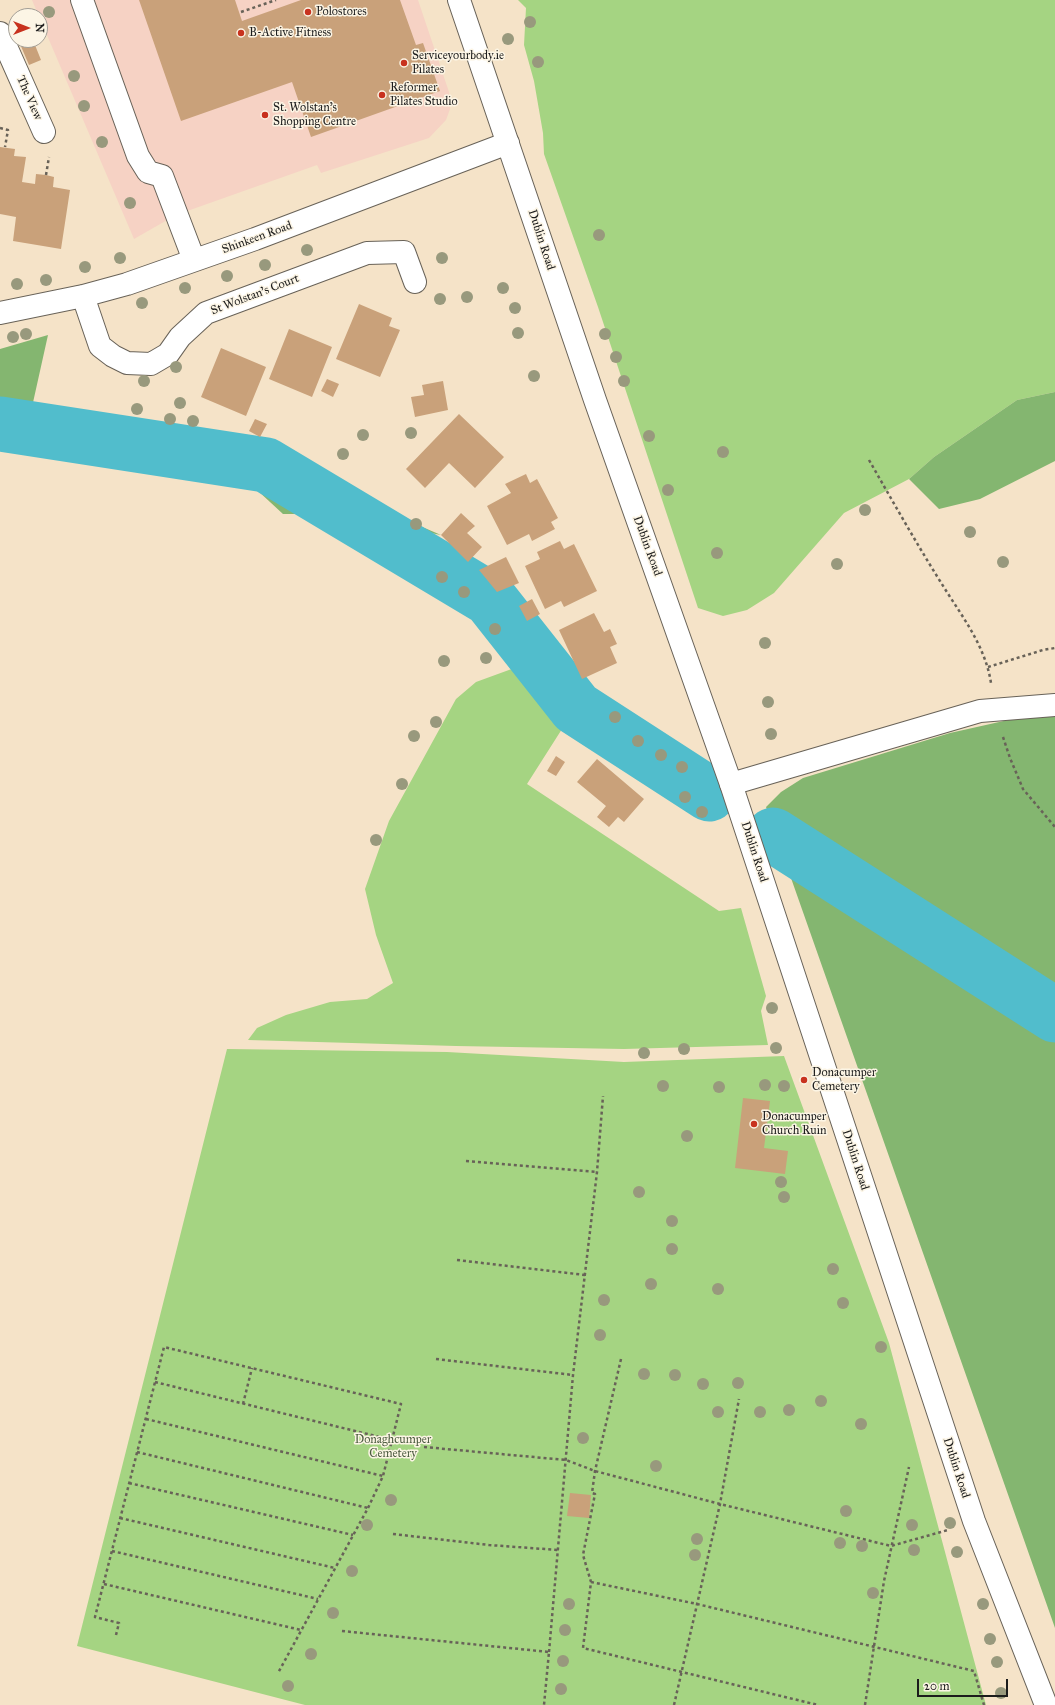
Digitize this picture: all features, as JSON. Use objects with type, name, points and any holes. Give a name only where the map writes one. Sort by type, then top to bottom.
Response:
[{"type":"main road","points":[[82,0],[138,156],[148,172],[162,176],[194,260]]},
{"type":"main road","name":"Dublin Road","points":[[459,0],[594,400],[731,784],[974,1521],[1046,1705]]},
{"type":"main road","name":"The View","points":[[0,33],[7,68],[44,132]]},
{"type":"main road","name":"Shinkeen Road","points":[[0,313],[83,296],[127,284],[255,239],[508,143]]},
{"type":"main road","name":"St Wolstan's Court","points":[[83,296],[100,346],[127,364],[151,364],[168,354],[180,337],[206,313],[367,253],[404,252],[415,282]]},
{"type":"main road","points":[[731,784],[980,711],[1055,705]]},
{"type":"path","points":[[241,12],[276,0]]},
{"type":"path","points":[[0,128],[8,130],[5,148]]},
{"type":"path","points":[[46,175],[49,156]]},
{"type":"path","points":[[869,460],[940,581],[975,635],[988,667],[994,710],[1010,758],[1023,789],[1055,827]]},
{"type":"path","points":[[988,667],[1043,650],[1055,648]]},
{"type":"path","points":[[544,1705],[550,1652],[573,1375],[597,1172],[603,1096]]},
{"type":"path","points":[[466,1161],[597,1172]]},
{"type":"path","points":[[457,1260],[585,1275]]},
{"type":"path","points":[[116,1635],[119,1622],[95,1617],[164,1347],[401,1404],[383,1476],[368,1508],[278,1673]]},
{"type":"path","points":[[436,1359],[573,1375]]},
{"type":"path","points":[[621,1359],[594,1471],[592,1493],[594,1494],[583,1555],[592,1582],[583,1648],[818,1705]]},
{"type":"path","points":[[243,1404],[252,1368]]},
{"type":"path","points":[[155,1382],[392,1440]]},
{"type":"path","points":[[674,1705],[720,1504],[739,1399]]},
{"type":"path","points":[[146,1419],[383,1476]]},
{"type":"path","points":[[424,1447],[566,1460],[594,1471],[891,1546],[974,1521]]},
{"type":"path","points":[[137,1452],[368,1508]]},
{"type":"path","points":[[865,1705],[884,1581],[909,1467]]},
{"type":"path","points":[[129,1483],[353,1535]]},
{"type":"path","points":[[120,1518],[335,1568]]},
{"type":"path","points":[[393,1534],[489,1545],[558,1550]]},
{"type":"path","points":[[112,1551],[318,1600]]},
{"type":"path","points":[[592,1582],[697,1604],[974,1671],[984,1705]]},
{"type":"path","points":[[104,1584],[302,1630]]},
{"type":"path","points":[[342,1631],[550,1652]]},
{"type":"shaded area","name":"St. Wolstan's Shopping Centre","points":[[32,0],[418,0],[449,92],[450,109],[446,120],[429,138],[321,173],[317,165],[176,215],[134,239],[48,37],[48,8],[35,8]]},
{"type":"green space","points":[[518,0],[1055,0],[1055,392],[1017,400],[934,457],[909,479],[844,513],[774,593],[747,610],[723,616],[698,608],[598,307],[544,154],[543,133],[534,81],[524,45],[526,8]]},
{"type":"green space","points":[[48,335],[32,407],[122,418],[181,433],[285,468],[441,535],[334,514],[283,514],[244,478],[61,449],[0,445],[0,349]]},
{"type":"green space","points":[[1055,392],[1055,461],[980,499],[939,509],[909,479],[934,457],[1017,400]]},
{"type":"green space","points":[[539,659],[560,680],[576,707],[527,784],[719,911],[741,908],[766,996],[761,1011],[768,1045],[624,1049],[248,1040],[257,1028],[286,1015],[330,1002],[367,999],[393,983],[376,935],[365,889],[389,821],[456,699],[476,682]]},
{"type":"green space","points":[[1055,712],[1055,1628],[766,807],[781,792],[803,778],[950,733],[1035,714]]},
{"type":"green space","name":"Donaghcumper Cemetery","points":[[227,1049],[447,1052],[624,1062],[784,1056],[889,1343],[986,1705],[305,1705],[77,1646]]},
{"type":"building","points":[[139,0],[235,0],[242,21],[301,0],[400,0],[416,45],[423,43],[440,91],[311,137],[292,82],[181,121]]},
{"type":"building","points":[[22,48],[36,48],[41,60],[29,65]]},
{"type":"building","points":[[0,147],[15,149],[14,156],[26,157],[22,182],[35,184],[36,174],[46,175],[54,177],[53,187],[70,190],[61,249],[13,241],[16,217],[0,214]]},
{"type":"building","points":[[359,304],[392,318],[389,326],[400,330],[380,377],[336,359]]},
{"type":"building","points":[[289,329],[332,347],[312,397],[269,379]]},
{"type":"building","points":[[221,348],[266,367],[246,416],[201,397]]},
{"type":"building","points":[[327,379],[339,384],[333,397],[321,391]]},
{"type":"building","points":[[443,381],[448,410],[415,417],[411,397],[424,395],[422,385]]},
{"type":"building","points":[[459,414],[504,457],[475,488],[449,463],[425,488],[406,469]]},
{"type":"building","points":[[255,419],[267,424],[260,437],[249,431]]},
{"type":"building","points":[[526,474],[530,483],[537,479],[558,518],[551,522],[555,529],[532,541],[529,534],[507,545],[487,506],[511,493],[505,484]]},
{"type":"building","points":[[461,513],[475,526],[467,533],[482,547],[468,562],[441,535]]},
{"type":"building","points":[[560,541],[564,549],[574,544],[597,591],[564,607],[561,601],[545,609],[525,566],[540,559],[537,552]]},
{"type":"building","points":[[506,557],[519,583],[497,592],[479,570]]},
{"type":"building","points":[[532,599],[540,614],[527,621],[519,606]]},
{"type":"building","points":[[594,613],[604,632],[610,629],[617,644],[610,647],[617,663],[582,679],[559,630]]},
{"type":"building","points":[[556,756],[565,762],[556,776],[547,771]]},
{"type":"building","points":[[597,759],[644,799],[624,822],[618,817],[609,827],[597,817],[606,806],[577,782]]},
{"type":"building","name":"Donacumper Church Ruin","points":[[743,1098],[770,1101],[764,1148],[788,1151],[785,1174],[735,1168]]},
{"type":"building","points":[[570,1493],[591,1495],[589,1518],[567,1516]]},
{"type":"waterway","points":[[0,424],[266,465],[490,599],[576,708],[709,794]]},
{"type":"waterway","points":[[773,835],[1055,1015]]},
{"type":"place","name":"Polostores","points":[[308,12]]},
{"type":"place","name":"B-Active Fitness","points":[[241,33]]},
{"type":"place","name":"Serviceyourbody.ie Pilates","points":[[404,63]]},
{"type":"place","name":"Reformer Pilates Studio","points":[[382,95]]},
{"type":"place","name":"St. Wolstan's Shopping Centre","points":[[265,115]]},
{"type":"place","name":"Donacumper Cemetery","points":[[804,1080]]},
{"type":"place","name":"Donacumper Church Ruin","points":[[754,1124]]}]
